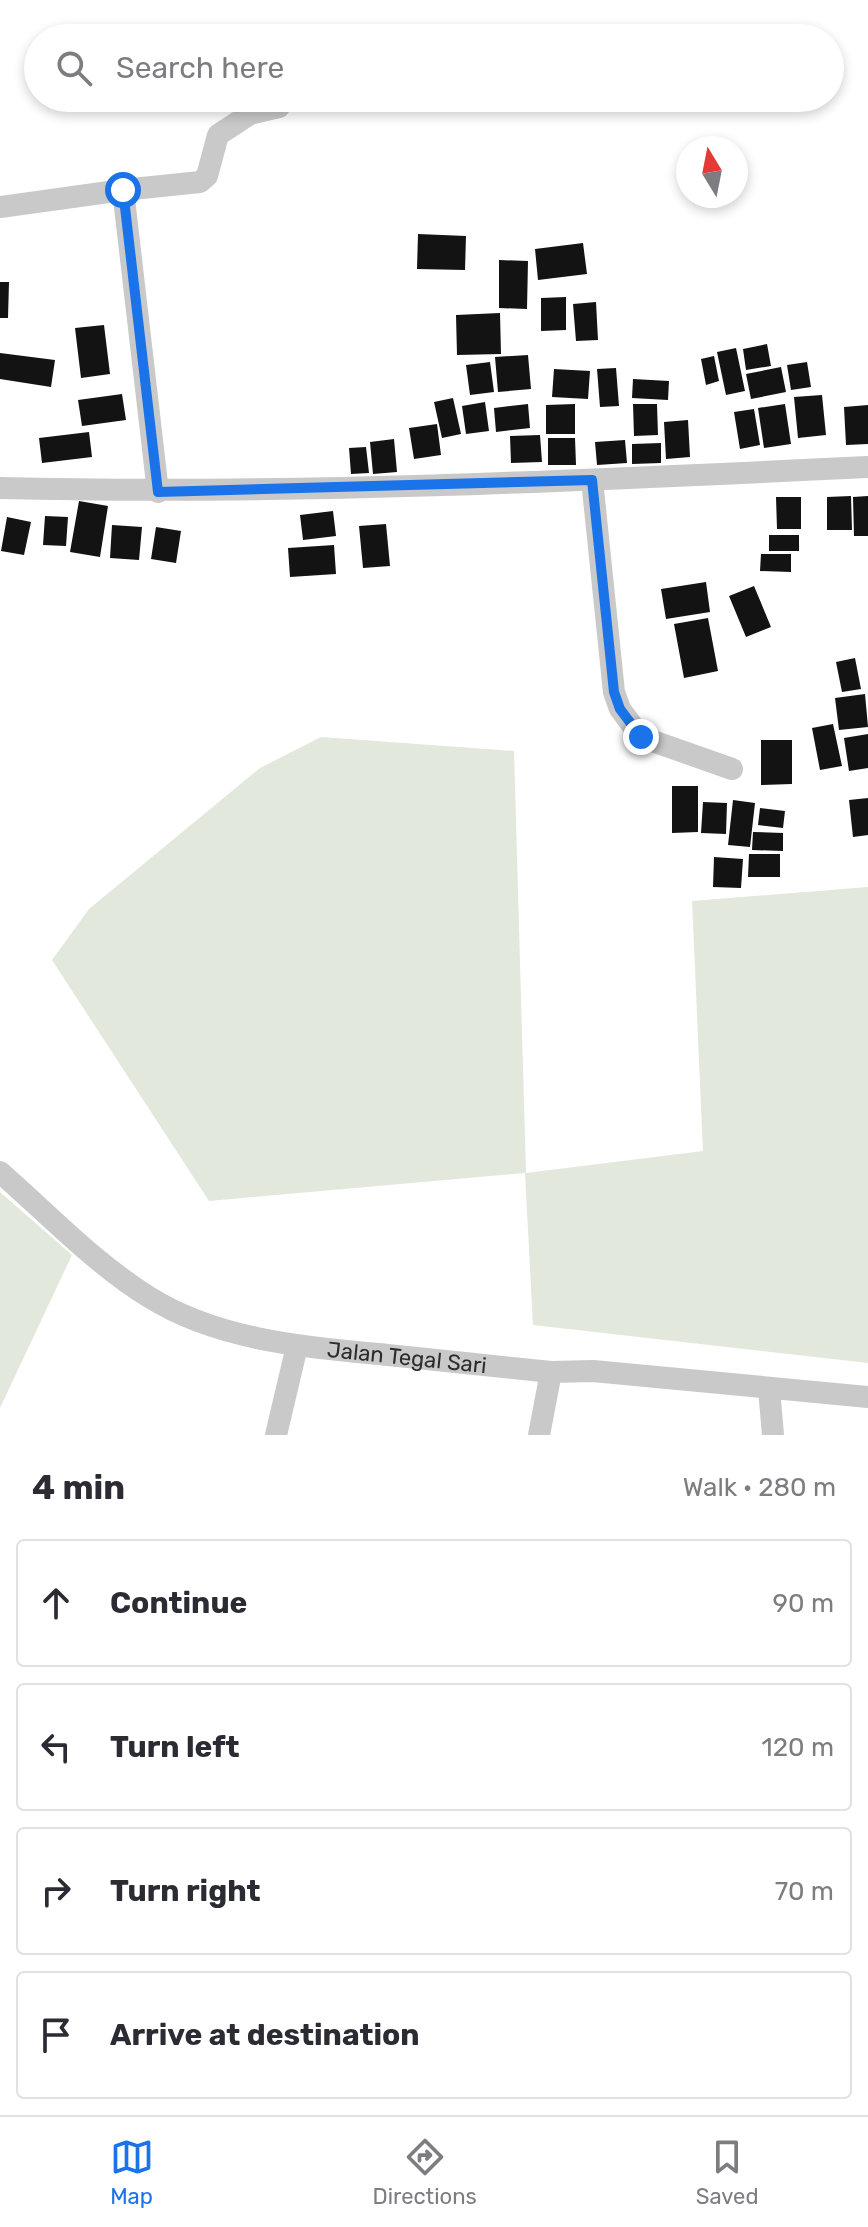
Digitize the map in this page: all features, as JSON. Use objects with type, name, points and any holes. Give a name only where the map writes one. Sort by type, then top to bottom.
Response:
[{"type":"street","points":[[0,207],[200,182],[207,176],[211,150],[218,135],[258,112]]},
{"type":"street","points":[[123,190],[158,492]]},
{"type":"street","points":[[0,488],[158,492],[592,480],[868,467]]},
{"type":"street","points":[[592,480],[614,692],[620,709],[641,737],[732,769]]},
{"type":"street","name":"Jalan Tegal Sari","points":[[0,1172],[113,1271],[149,1298],[211,1326],[297,1346],[551,1372],[593,1371],[868,1397]]},
{"type":"street","points":[[276,1435],[297,1346]]},
{"type":"street","points":[[539,1435],[551,1372]]},
{"type":"street","points":[[769,1389],[773,1435]]},
{"type":"shaded area","points":[[321,737],[514,751],[526,1173],[703,1151],[692,901],[868,887],[868,1363],[533,1325],[525,1173],[209,1201],[52,960],[89,909],[260,768]]},
{"type":"shaded area","points":[[0,1192],[72,1255],[0,1408]]},
{"type":"building","points":[[418,234],[466,236],[465,270],[417,269]]},
{"type":"building","points":[[583,243],[587,274],[538,280],[535,249]]},
{"type":"building","points":[[499,260],[528,261],[527,309],[499,308]]},
{"type":"building","points":[[0,282],[9,282],[8,318],[0,318]]},
{"type":"building","points":[[566,297],[566,330],[541,331],[541,298]]},
{"type":"building","points":[[596,302],[598,340],[576,341],[573,304]]},
{"type":"building","points":[[500,313],[501,354],[457,355],[456,315]]},
{"type":"building","points":[[104,325],[110,374],[81,378],[75,328]]},
{"type":"building","points":[[767,344],[771,366],[746,370],[743,349]]},
{"type":"building","points":[[736,348],[745,391],[726,395],[717,352]]},
{"type":"building","points":[[0,353],[55,360],[51,387],[0,379]]},
{"type":"building","points":[[528,355],[531,389],[498,392],[495,357]]},
{"type":"building","points":[[714,356],[719,381],[706,385],[701,359]]},
{"type":"building","points":[[490,362],[494,392],[470,395],[466,365]]},
{"type":"building","points":[[807,362],[811,387],[791,390],[787,365]]},
{"type":"building","points":[[781,367],[786,392],[751,399],[746,374]]},
{"type":"building","points":[[616,368],[619,406],[600,407],[597,369]]},
{"type":"building","points":[[554,369],[590,371],[588,399],[552,397]]},
{"type":"building","points":[[633,379],[669,381],[668,400],[632,398]]},
{"type":"building","points":[[122,394],[126,420],[82,426],[78,400]]},
{"type":"building","points":[[822,395],[826,435],[798,438],[794,397]]},
{"type":"building","points":[[453,398],[461,434],[442,438],[434,402]]},
{"type":"building","points":[[485,402],[489,431],[466,434],[462,406]]},
{"type":"building","points":[[528,404],[530,428],[496,432],[494,408]]},
{"type":"building","points":[[575,404],[575,434],[546,434],[546,405]]},
{"type":"building","points":[[633,404],[657,404],[658,435],[634,436]]},
{"type":"building","points":[[785,404],[791,444],[764,448],[758,408]]},
{"type":"building","points":[[868,405],[868,444],[846,445],[844,407]]},
{"type":"building","points":[[754,409],[760,445],[740,449],[734,412]]},
{"type":"building","points":[[688,420],[690,457],[666,459],[664,422]]},
{"type":"building","points":[[437,424],[441,455],[414,459],[409,428]]},
{"type":"building","points":[[89,432],[92,457],[42,463],[39,438]]},
{"type":"building","points":[[540,435],[542,462],[511,463],[510,436]]},
{"type":"building","points":[[548,438],[575,438],[576,465],[548,465]]},
{"type":"building","points":[[394,439],[397,472],[373,474],[370,442]]},
{"type":"building","points":[[625,440],[627,463],[597,465],[595,442]]},
{"type":"building","points":[[661,443],[661,463],[632,464],[632,444]]},
{"type":"building","points":[[366,447],[369,473],[351,474],[349,448]]},
{"type":"building","points":[[851,496],[852,530],[827,530],[827,497]]},
{"type":"building","points":[[868,496],[868,536],[854,536],[853,497]]},
{"type":"building","points":[[776,497],[801,497],[801,529],[777,529]]},
{"type":"building","points":[[79,501],[108,506],[100,557],[70,552]]},
{"type":"building","points":[[333,511],[336,536],[303,540],[300,515]]},
{"type":"building","points":[[45,516],[68,517],[66,546],[43,545]]},
{"type":"building","points":[[7,517],[31,522],[24,555],[1,551]]},
{"type":"building","points":[[386,524],[390,566],[363,568],[359,526]]},
{"type":"building","points":[[112,525],[142,527],[139,560],[110,558]]},
{"type":"building","points":[[156,527],[181,531],[176,563],[151,559]]},
{"type":"building","points":[[769,535],[799,535],[799,551],[769,551]]},
{"type":"building","points":[[334,545],[336,574],[290,577],[288,548]]},
{"type":"building","points":[[761,554],[791,554],[791,572],[760,571]]},
{"type":"building","points":[[706,582],[710,612],[666,619],[661,589]]},
{"type":"building","points":[[754,586],[771,627],[746,637],[729,596]]},
{"type":"building","points":[[708,618],[718,671],[684,678],[674,624]]},
{"type":"building","points":[[855,658],[861,689],[842,692],[836,662]]},
{"type":"building","points":[[865,694],[868,727],[839,730],[835,698]]},
{"type":"building","points":[[833,724],[842,766],[820,770],[812,728]]},
{"type":"building","points":[[868,734],[868,768],[849,771],[844,738]]},
{"type":"building","points":[[761,740],[792,740],[792,784],[761,785]]},
{"type":"building","points":[[672,786],[698,786],[698,832],[672,833]]},
{"type":"building","points":[[868,798],[868,835],[853,837],[849,800]]},
{"type":"building","points":[[733,800],[755,803],[750,847],[728,845]]},
{"type":"building","points":[[703,802],[727,803],[726,834],[701,833]]},
{"type":"building","points":[[760,808],[785,811],[783,828],[758,825]]},
{"type":"building","points":[[753,832],[783,833],[783,851],[752,850]]},
{"type":"building","points":[[749,854],[780,854],[780,877],[748,877]]},
{"type":"building","points":[[714,857],[743,859],[741,888],[713,887]]},
{"type":"route","points":[[123,190],[158,492],[592,480],[614,692],[630,726],[641,737]]}]
